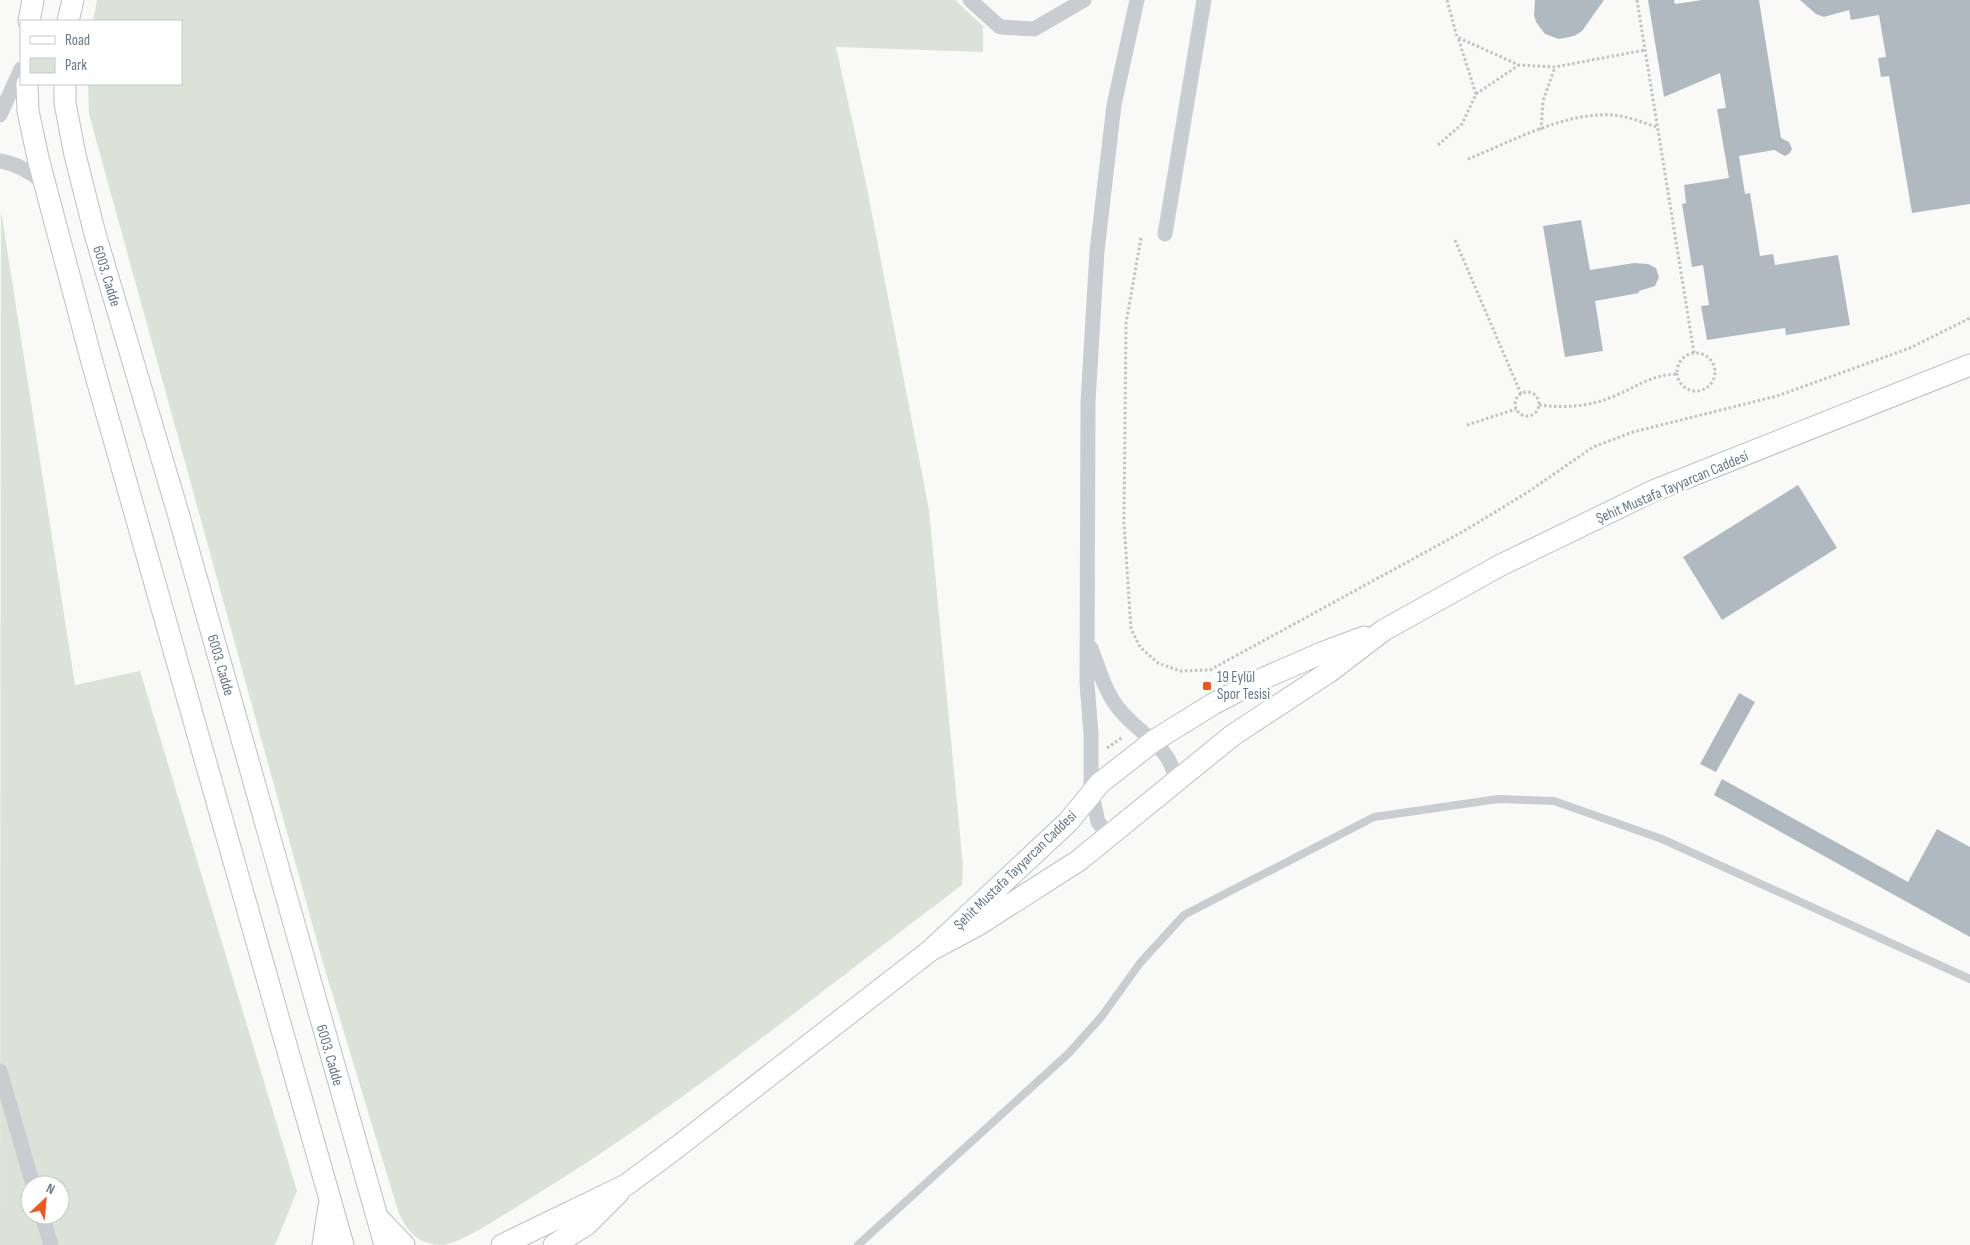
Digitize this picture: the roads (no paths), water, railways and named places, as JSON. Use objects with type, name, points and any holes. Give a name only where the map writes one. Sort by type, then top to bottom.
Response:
[{"type":"main road","points":[[29,20],[34,0]]},
{"type":"main road","points":[[68,20],[73,0]]},
{"type":"main road","points":[[27,85],[28,110],[44,183],[92,362],[344,1245]]},
{"type":"main road","name":"6003. Cadde","points":[[65,85],[65,103],[75,155],[95,234],[176,506],[375,1214],[386,1245]]},
{"type":"main road","name":"Şehit Mustafa Tayyarcan Caddesi","points":[[931,950],[978,925],[1024,897],[1110,837],[1233,735],[1329,672],[1384,630],[1499,566],[1653,491],[1970,365]]},
{"type":"main road","name":"Şehit Mustafa Tayyarcan Caddesi","points":[[502,1245],[626,1184],[676,1148],[931,950],[1068,822],[1091,791],[1155,740],[1213,704],[1254,682],[1324,652],[1384,630]]},
{"type":"main road","name":"Şehit Mustafa Tayyarcan Caddesi","points":[[554,1245],[586,1224],[605,1208],[626,1184]]},
{"type":"main road","points":[[323,1245],[330,1201]]},
{"type":"main road","points":[[375,1214],[404,1245]]},
{"type":"street","points":[[970,0],[1000,27],[1034,29],[1084,0]]},
{"type":"street","points":[[1110,837],[1098,822],[1091,791],[1091,734],[1087,682],[1088,402],[1097,251],[1114,105],[1137,0]]},
{"type":"street","points":[[1165,234],[1204,0]]},
{"type":"street","points":[[0,115],[20,72]]},
{"type":"street","points":[[0,161],[10,163],[30,172],[44,183]]},
{"type":"street","points":[[1088,639],[1106,686],[1116,705],[1126,716],[1155,740],[1170,763],[1176,783]]},
{"type":"street","points":[[0,1071],[30,1175]]},
{"type":"street","points":[[45,1225],[51,1245]]},
{"type":"lane","points":[[858,1245],[1069,1054],[1102,1016],[1140,963],[1184,915],[1374,817],[1498,799],[1554,801],[1662,839],[1970,979]]},
{"type":"place","name":"19 Eylül Spor Tesisi","points":[[1207,686]]}]
